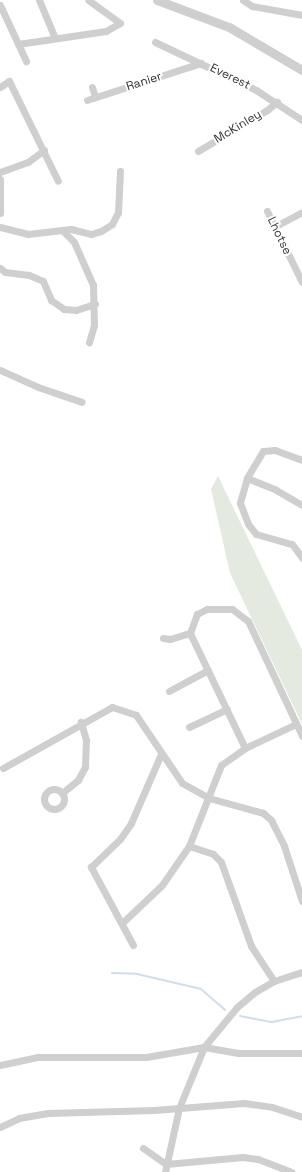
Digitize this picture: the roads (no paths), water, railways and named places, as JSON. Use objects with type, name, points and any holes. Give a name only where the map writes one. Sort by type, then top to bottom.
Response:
[{"type":"street","points":[[39,0],[54,38]]},
{"type":"street","points":[[18,44],[106,31],[120,23],[88,0]]},
{"type":"street","points":[[157,0],[228,27],[302,70]]},
{"type":"street","points":[[243,0],[252,6],[302,16]]},
{"type":"street","points":[[0,5],[26,61]]},
{"type":"street","name":"Everest","points":[[155,42],[201,63],[277,102],[302,120]]},
{"type":"street","name":"Ranier","points":[[87,100],[201,63]]},
{"type":"street","points":[[0,87],[9,81],[44,150],[58,182]]},
{"type":"street","points":[[92,87],[95,97]]},
{"type":"street","name":"McKinley","points":[[198,151],[208,149],[277,102]]},
{"type":"street","points":[[0,172],[28,162],[44,150]]},
{"type":"street","points":[[0,227],[28,234],[71,229],[91,234],[101,231],[112,224],[118,212],[120,171]]},
{"type":"street","points":[[0,179],[0,213]]},
{"type":"street","name":"Lhotse","points":[[267,211],[302,282]]},
{"type":"street","points":[[274,227],[302,212]]},
{"type":"street","points":[[62,230],[74,242],[87,269],[95,294],[94,325],[90,342]]},
{"type":"street","points":[[0,268],[5,272],[29,275],[43,281],[52,300],[64,309],[76,310],[94,304]]},
{"type":"street","points":[[0,370],[38,387],[82,402]]},
{"type":"street","points":[[302,460],[274,450],[263,451],[247,478],[240,503],[248,524],[256,534],[292,544],[302,558]]},
{"type":"street","points":[[247,478],[276,490],[302,505]]},
{"type":"street","points":[[245,748],[190,633],[197,614],[207,609],[232,609],[242,614],[248,621],[302,736]]},
{"type":"street","points":[[163,638],[170,639],[190,633]]},
{"type":"street","points":[[169,691],[208,670]]},
{"type":"street","points":[[3,768],[81,722],[112,707],[136,715],[182,783],[209,798],[252,808],[263,813],[271,820],[284,846],[302,901]]},
{"type":"street","points":[[189,727],[227,709]]},
{"type":"street","points":[[62,793],[78,780],[84,767],[86,740],[81,722]]},
{"type":"street","points":[[122,923],[162,885],[189,846],[221,764],[245,748],[296,724]]},
{"type":"street","points":[[133,945],[91,867],[120,839],[131,823],[161,754]]},
{"type":"street","points":[[189,846],[213,854],[221,862],[252,946],[274,981]]},
{"type":"street","points":[[165,1172],[179,1108],[204,1047],[237,1007],[274,981],[302,972]]},
{"type":"street","points":[[0,1065],[38,1057],[146,1058],[204,1047],[239,1054],[302,1053]]},
{"type":"street","points":[[0,1127],[19,1118],[48,1113],[179,1108],[244,1103],[272,1107],[302,1116]]},
{"type":"street","points":[[143,1148],[166,1164],[243,1157],[258,1159],[292,1172]]},
{"type":"waterway","points":[[112,973],[137,974],[201,989],[225,1010]]},
{"type":"waterway","points":[[240,1016],[272,1022],[302,1016]]}]
